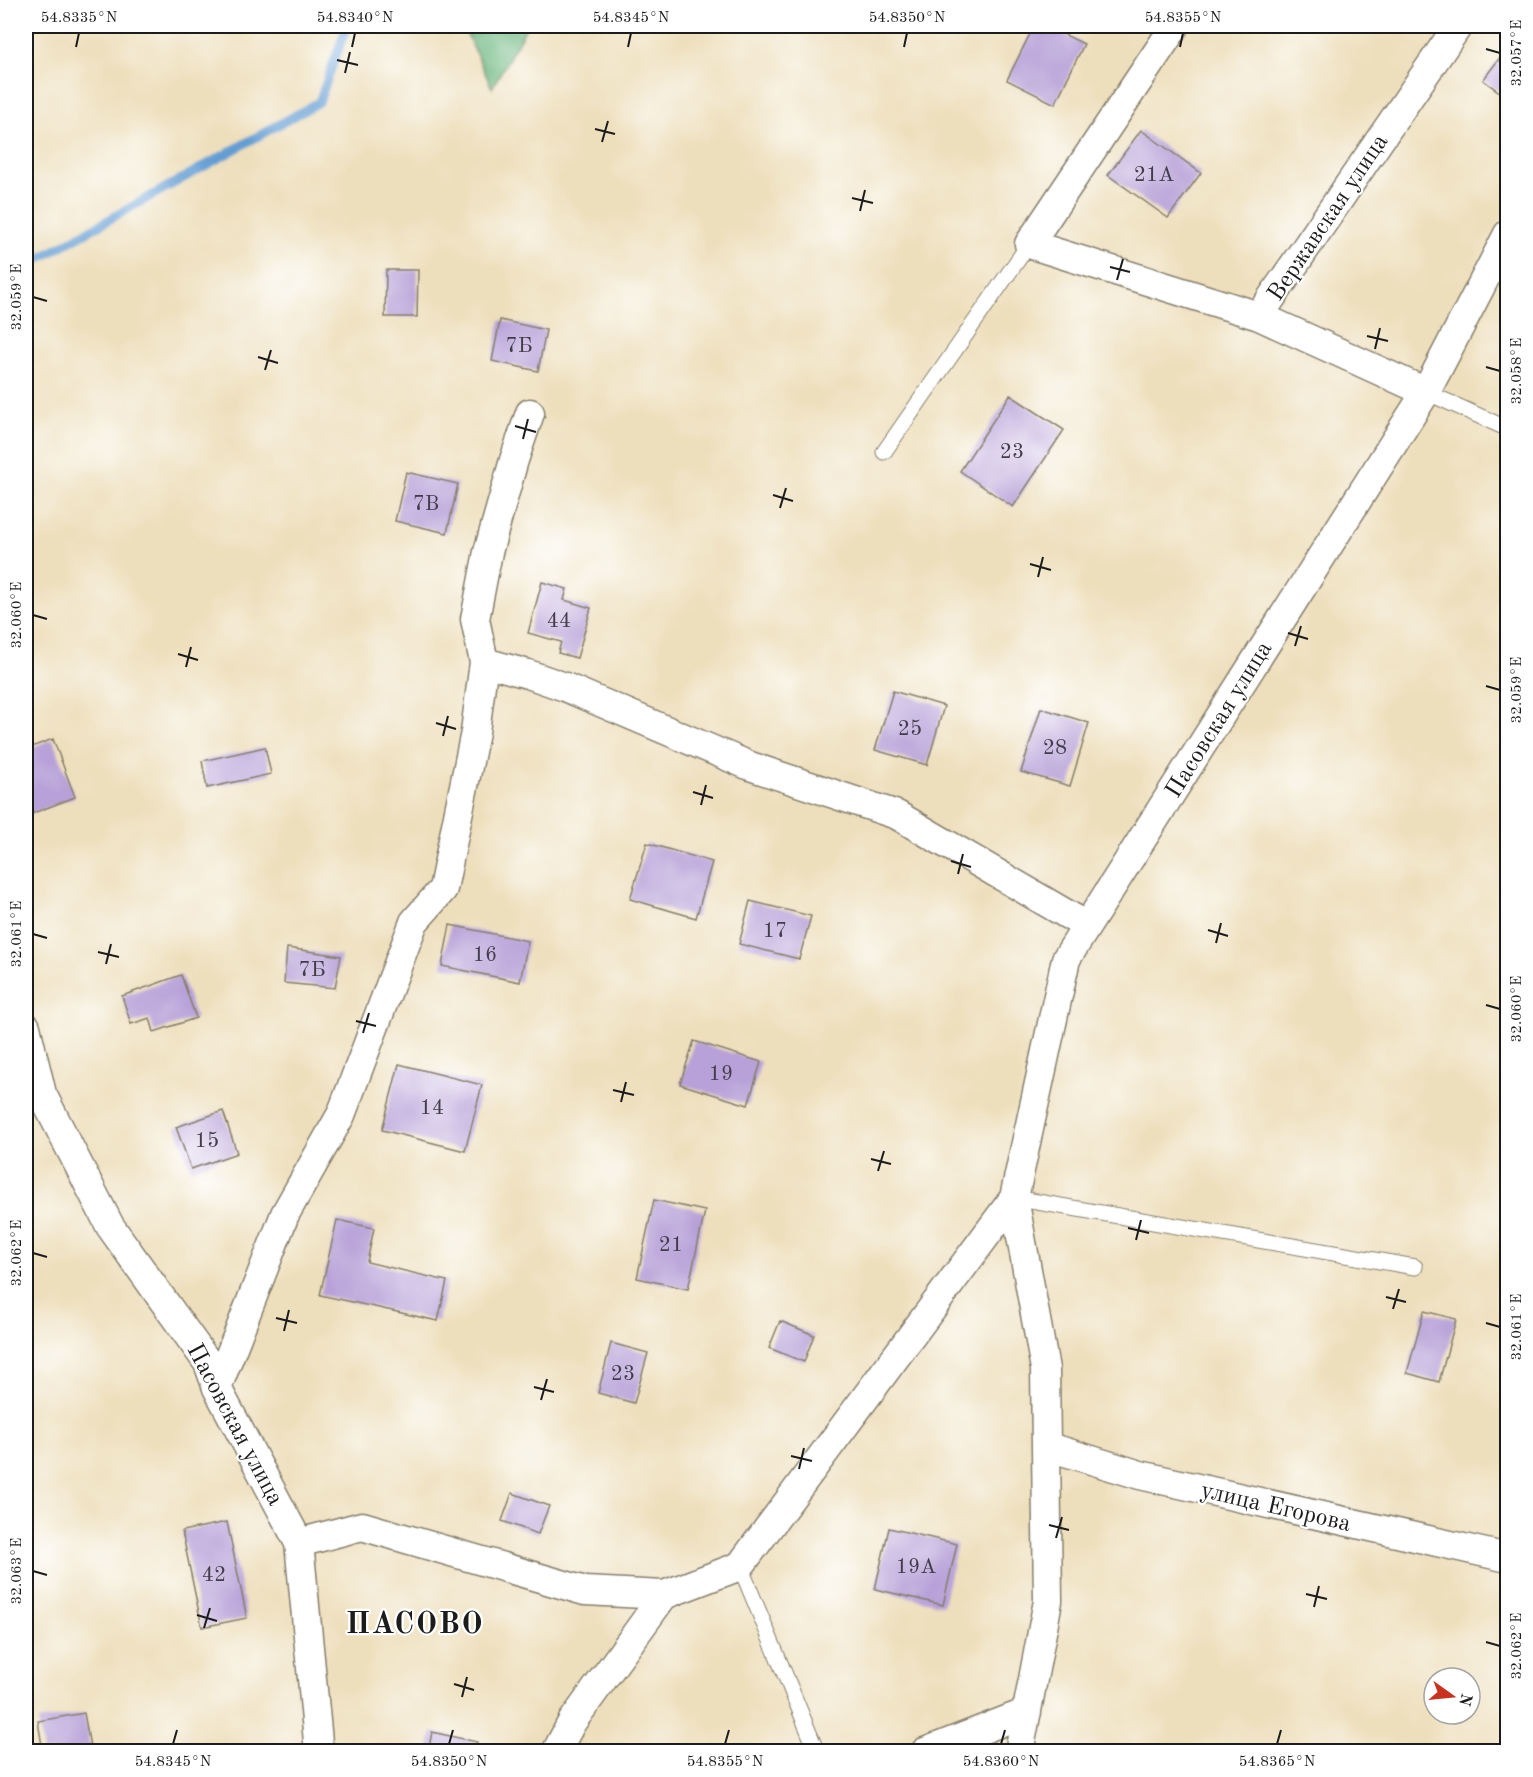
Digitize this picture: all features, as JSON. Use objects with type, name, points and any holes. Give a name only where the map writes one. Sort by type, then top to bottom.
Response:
[{"type":"street","points":[[1175,26],[1029,244],[1260,316]]},
{"type":"street","name":"Вержавская улица","points":[[1426,392],[1260,316],[1458,26]]},
{"type":"street","name":"Пасовская улица","points":[[1014,1198],[1066,959],[1426,392],[1508,234]]},
{"type":"street","points":[[217,1388],[285,1214],[340,1115],[414,922],[443,889],[475,732],[484,662],[475,619],[488,552],[530,413]]},
{"type":"street","points":[[484,662],[565,687],[750,766],[897,815],[1087,926]]},
{"type":"street","name":"Пасовская улица","points":[[26,1028],[34,1095],[110,1226],[208,1363],[217,1388],[299,1543],[318,1752]]},
{"type":"street","points":[[1014,1198],[1045,1369],[1048,1601],[1019,1752]]},
{"type":"street","points":[[299,1543],[362,1527],[585,1591],[664,1595],[740,1566],[1014,1198]]},
{"type":"street","name":"улица Егорова","points":[[1046,1446],[1140,1475],[1508,1558]]},
{"type":"street","points":[[556,1752],[572,1722],[664,1595]]},
{"type":"street","points":[[925,1752],[1027,1712]]},
{"type":"lane","points":[[884,452],[1029,244]]},
{"type":"lane","points":[[1426,392],[1508,429]]},
{"type":"lane","points":[[1014,1198],[1415,1267]]},
{"type":"lane","points":[[740,1566],[817,1752]]},
{"type":"green space","points":[[463,26],[527,26],[492,88]]},
{"type":"building","points":[[1034,26],[1047,26],[1084,44],[1055,104],[1007,80]]},
{"type":"building","points":[[1508,47],[1508,98],[1483,80]]},
{"type":"building","points":[[1141,130],[1201,173],[1168,218],[1108,175]]},
{"type":"building","points":[[386,270],[418,270],[417,317],[385,317]]},
{"type":"building","points":[[500,320],[546,330],[538,371],[492,361]]},
{"type":"building","points":[[1010,395],[1064,430],[1013,507],[960,471]]},
{"type":"building","points":[[406,472],[458,484],[447,533],[395,521]]},
{"type":"building","points":[[542,582],[567,589],[564,600],[591,608],[577,658],[558,653],[561,642],[528,633]]},
{"type":"building","points":[[893,691],[944,706],[927,765],[875,750]]},
{"type":"building","points":[[1041,708],[1089,723],[1070,786],[1021,772]]},
{"type":"building","points":[[53,739],[75,797],[28,815],[26,749]]},
{"type":"building","points":[[265,747],[271,774],[207,788],[202,761]]},
{"type":"building","points":[[647,843],[712,862],[696,918],[630,899]]},
{"type":"building","points":[[750,901],[811,916],[799,959],[739,944]]},
{"type":"building","points":[[450,925],[528,941],[520,982],[442,966]]},
{"type":"building","points":[[287,948],[341,956],[335,988],[284,983]]},
{"type":"building","points":[[181,975],[196,1018],[154,1032],[150,1018],[131,1024],[122,996]]},
{"type":"building","points":[[694,1041],[761,1062],[748,1105],[680,1084]]},
{"type":"building","points":[[399,1064],[482,1085],[465,1151],[382,1130]]},
{"type":"building","points":[[223,1111],[237,1153],[191,1169],[176,1127]]},
{"type":"building","points":[[654,1200],[705,1211],[688,1289],[637,1278]]},
{"type":"building","points":[[337,1220],[374,1228],[367,1262],[447,1281],[438,1321],[320,1295]]},
{"type":"building","points":[[1424,1311],[1456,1319],[1439,1382],[1407,1373]]},
{"type":"building","points":[[780,1321],[814,1335],[804,1362],[769,1348]]},
{"type":"building","points":[[611,1343],[648,1353],[634,1403],[598,1393]]},
{"type":"building","points":[[512,1493],[549,1506],[538,1534],[502,1521]]},
{"type":"building","points":[[227,1522],[247,1618],[202,1627],[182,1531]]},
{"type":"building","points":[[889,1528],[957,1544],[943,1605],[875,1589]]},
{"type":"building","points":[[84,1713],[91,1752],[43,1752],[38,1721]]},
{"type":"building","points":[[432,1732],[477,1742],[475,1752],[428,1752]]},
{"type":"waterway","points":[[26,266],[319,102],[347,26]]},
{"type":"district","name":"ПАСОВО","points":[[415,1623]]}]
